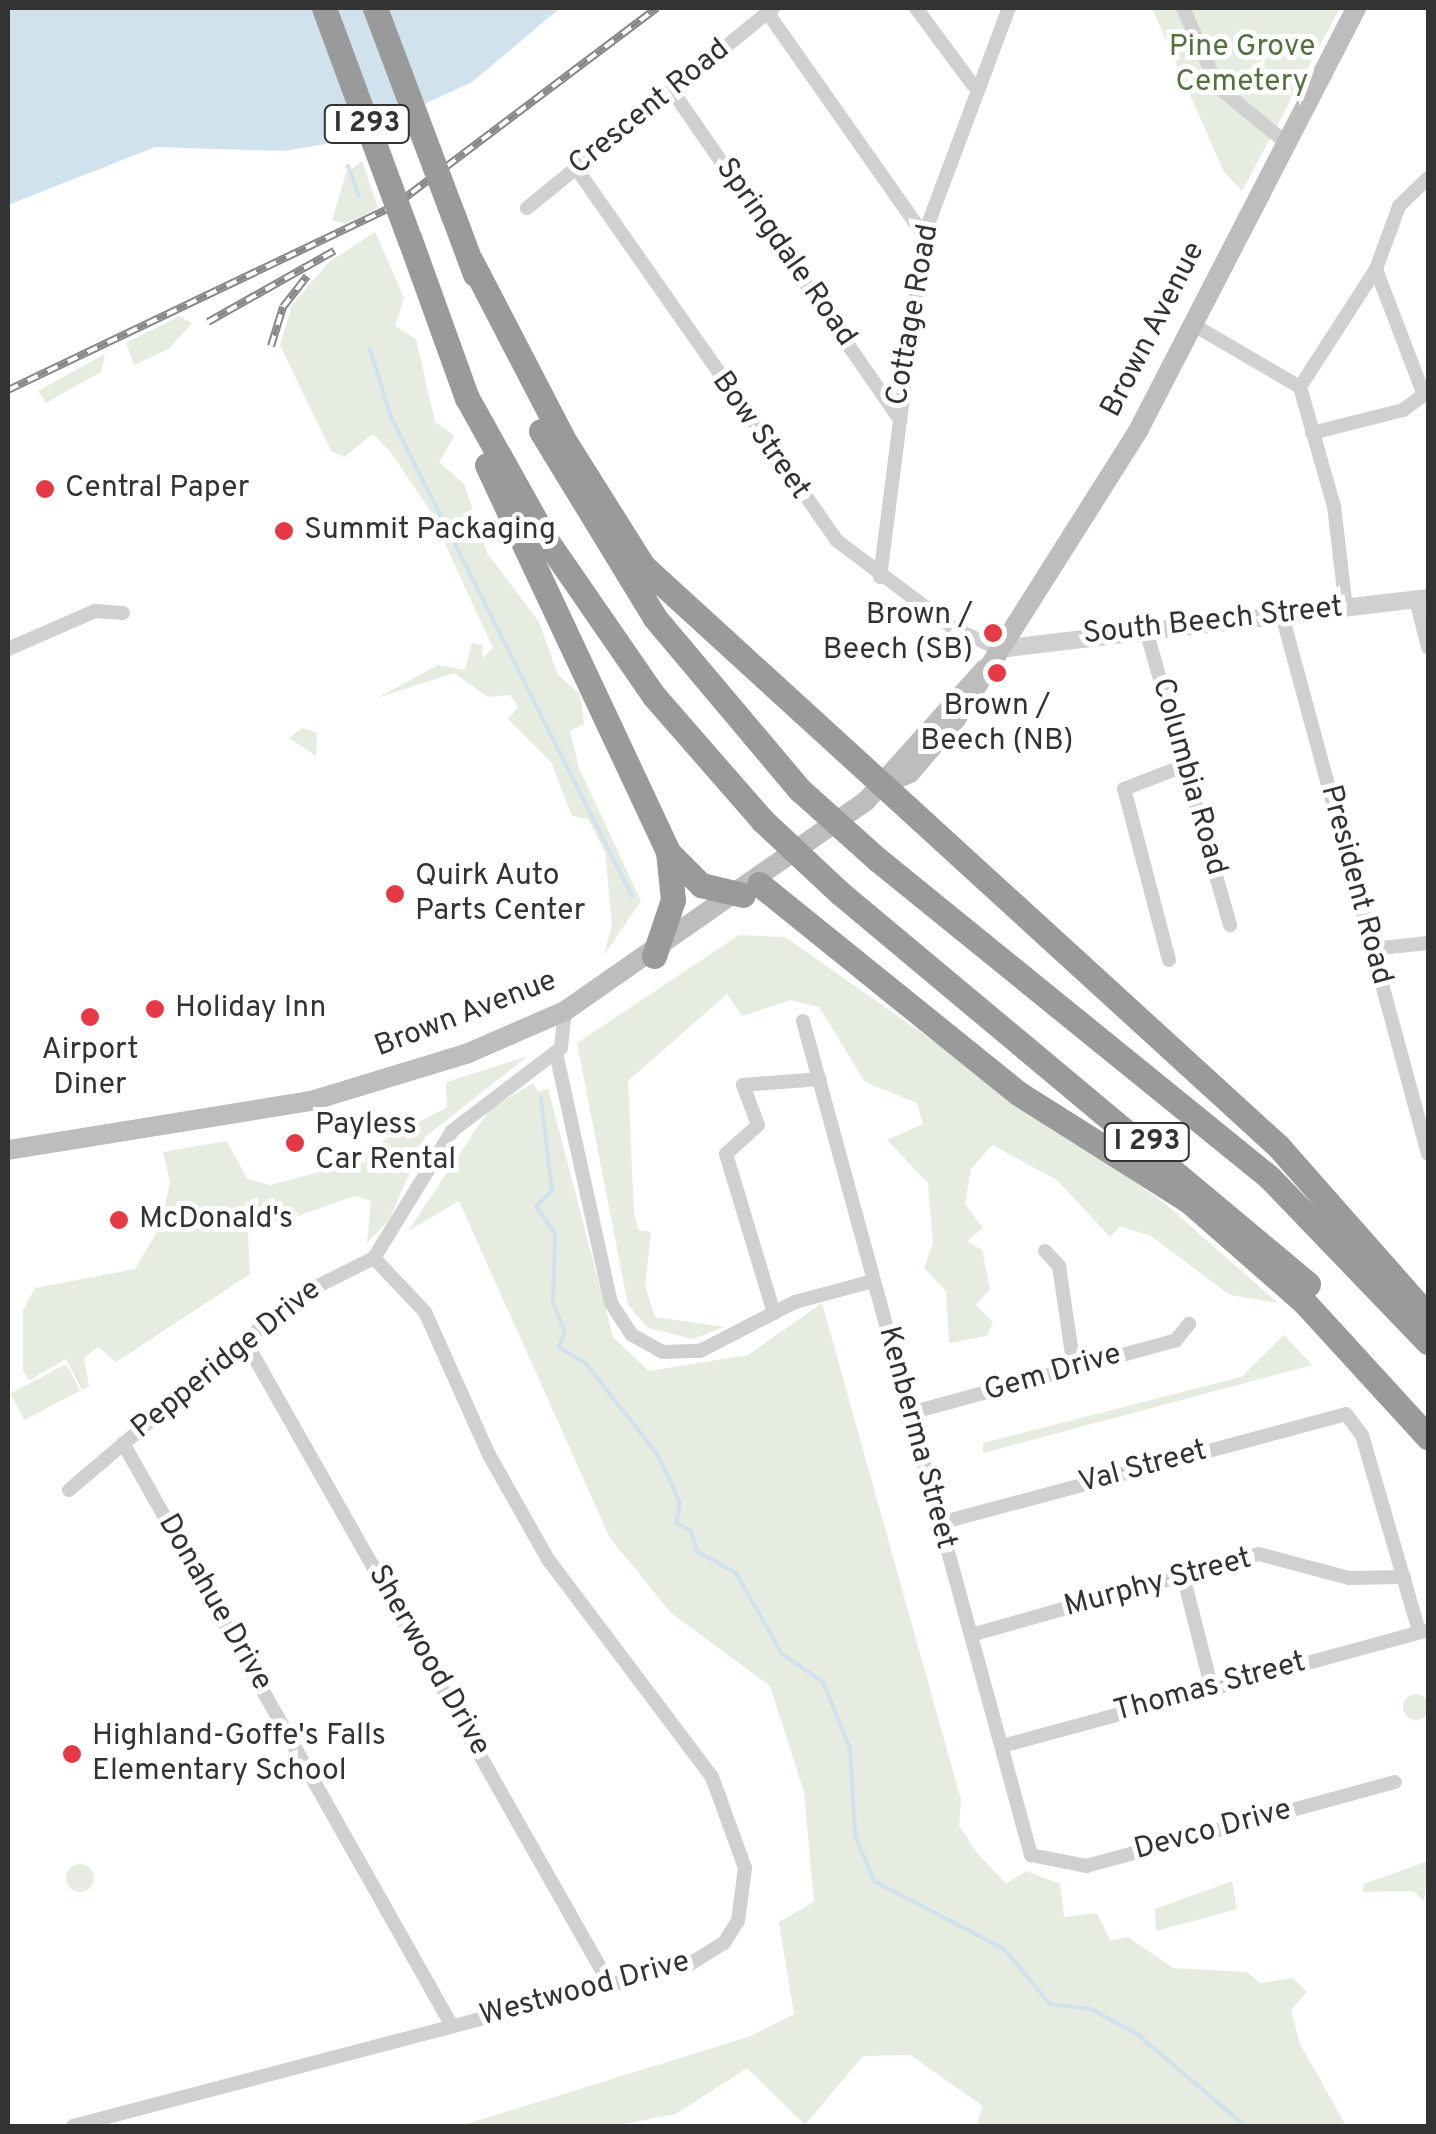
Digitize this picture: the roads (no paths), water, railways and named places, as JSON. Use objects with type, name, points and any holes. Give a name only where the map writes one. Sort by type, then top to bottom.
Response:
[{"type":"highway","name":"I 293","points":[[324,8],[467,398],[616,646],[762,820],[840,893],[1260,1236],[1428,1418]]},
{"type":"highway","name":"I 293","points":[[375,8],[514,378],[593,527],[715,698],[800,790],[877,860],[1269,1177],[1428,1342]]},
{"type":"highway","points":[[471,261],[564,442],[642,566],[1278,1146],[1428,1316]]},
{"type":"highway","points":[[467,398],[485,462],[668,852],[672,900],[654,956]]},
{"type":"highway","points":[[668,852],[710,890],[750,890],[1018,1093],[1189,1202],[1305,1303],[1428,1437]]},
{"type":"main road","name":"Brown Avenue","points":[[8,1150],[311,1101],[466,1054],[565,1011],[654,956],[750,890],[882,785],[910,773],[942,737],[1138,430],[1356,8]]},
{"type":"street","points":[[916,8],[973,85]]},
{"type":"street","name":"Cottage Road","points":[[880,577],[897,415],[924,234],[973,85],[1008,8]]},
{"type":"street","points":[[1183,8],[1218,88],[1284,141]]},
{"type":"street","points":[[770,10],[924,234]]},
{"type":"street","name":"Crescent Road","points":[[527,208],[770,10]]},
{"type":"street","name":"Springdale Road","points":[[673,92],[897,415]]},
{"type":"street","name":"Bow Street","points":[[576,168],[811,508],[880,577],[999,648]]},
{"type":"street","points":[[1300,387],[1376,269],[1399,206],[1428,178]]},
{"type":"street","points":[[1312,433],[1402,410],[1424,394],[1376,269]]},
{"type":"street","points":[[1192,324],[1300,387],[1334,506],[1346,608]]},
{"type":"street","points":[[1422,599],[1428,647]]},
{"type":"street","name":"South Beech Street","points":[[999,648],[1422,599]]},
{"type":"street","points":[[8,649],[94,611],[122,612]]},
{"type":"street","name":"President Road","points":[[1282,615],[1428,1154]]},
{"type":"street","name":"Columbia Road","points":[[1146,630],[1230,925]]},
{"type":"street","points":[[1169,960],[1124,790],[1186,765]]},
{"type":"street","points":[[1372,949],[1428,943]]},
{"type":"street","points":[[565,1011],[556,1054],[623,1326],[652,1348],[686,1354],[774,1313],[872,1281]]},
{"type":"street","name":"Kenberma Street","points":[[803,1021],[1032,1856]]},
{"type":"street","points":[[374,1258],[452,1131],[556,1054]]},
{"type":"street","points":[[774,1313],[726,1154],[758,1124],[743,1085],[820,1079]]},
{"type":"street","points":[[1045,1251],[1060,1266],[1074,1368]]},
{"type":"street","name":"Pepperidge Drive","points":[[69,1490],[244,1339],[320,1282],[374,1258]]},
{"type":"street","name":"Westwood Drive","points":[[73,2126],[690,1964],[733,1933],[746,1882],[734,1830],[700,1755],[522,1516],[425,1312],[374,1258]]},
{"type":"street","name":"Gem Drive","points":[[910,1413],[1176,1340],[1189,1324]]},
{"type":"street","name":"Sherwood Drive","points":[[244,1339],[609,1983]]},
{"type":"street","name":"Val Street","points":[[940,1523],[1346,1414],[1360,1429],[1404,1577]]},
{"type":"street","name":"Donahue Drive","points":[[123,1443],[452,2026]]},
{"type":"street","name":"Murphy Street","points":[[971,1635],[1183,1575],[1273,1554],[1349,1578],[1404,1577]]},
{"type":"street","points":[[1183,1575],[1212,1686]]},
{"type":"street","points":[[1404,1577],[1424,1630]]},
{"type":"street","name":"Thomas Street","points":[[1002,1746],[1424,1630]]},
{"type":"street","name":"Devco Drive","points":[[1032,1856],[1086,1866],[1395,1782]]},
{"type":"water","points":[[8,8],[560,8],[472,82],[343,141],[284,151],[155,147],[8,205]]},
{"type":"waterway","points":[[348,166],[359,196]]},
{"type":"waterway","points":[[370,349],[391,417],[632,896]]},
{"type":"waterway","points":[[541,1098],[552,1191],[536,1206],[555,1233],[553,1303],[565,1331],[559,1347],[586,1364],[658,1455],[680,1503],[676,1523],[691,1531],[698,1552],[736,1573],[782,1654],[823,1682],[850,1748],[855,1836],[874,1881],[1004,1949],[1050,2004],[1091,2009],[1137,2034],[1245,2126]]},
{"type":"railway","points":[[8,390],[394,206],[657,8]]},
{"type":"railway","points":[[208,322],[334,251]]},
{"type":"railway","points":[[271,346],[283,307],[307,276]]},
{"type":"place","name":"Central Paper","points":[[45,489]]},
{"type":"place","name":"Summit Packaging","points":[[284,531]]},
{"type":"place","name":"Brown / Beech (SB)","points":[[993,633]]},
{"type":"place","name":"Brown / Beech (NB)","points":[[997,673]]},
{"type":"place","name":"Quirk Auto Parts Center","points":[[395,894]]},
{"type":"place","name":"Holiday Inn","points":[[155,1009]]},
{"type":"place","name":"Airport Diner","points":[[90,1017]]},
{"type":"place","name":"Payless Car Rental","points":[[295,1143]]},
{"type":"place","name":"McDonald's","points":[[119,1220]]},
{"type":"place","name":"Highland-Goffe's Falls Elementary School","points":[[72,1754]]},
{"type":"park label","name":"Pine Grove Cemetery","points":[[1242,65]]}]
